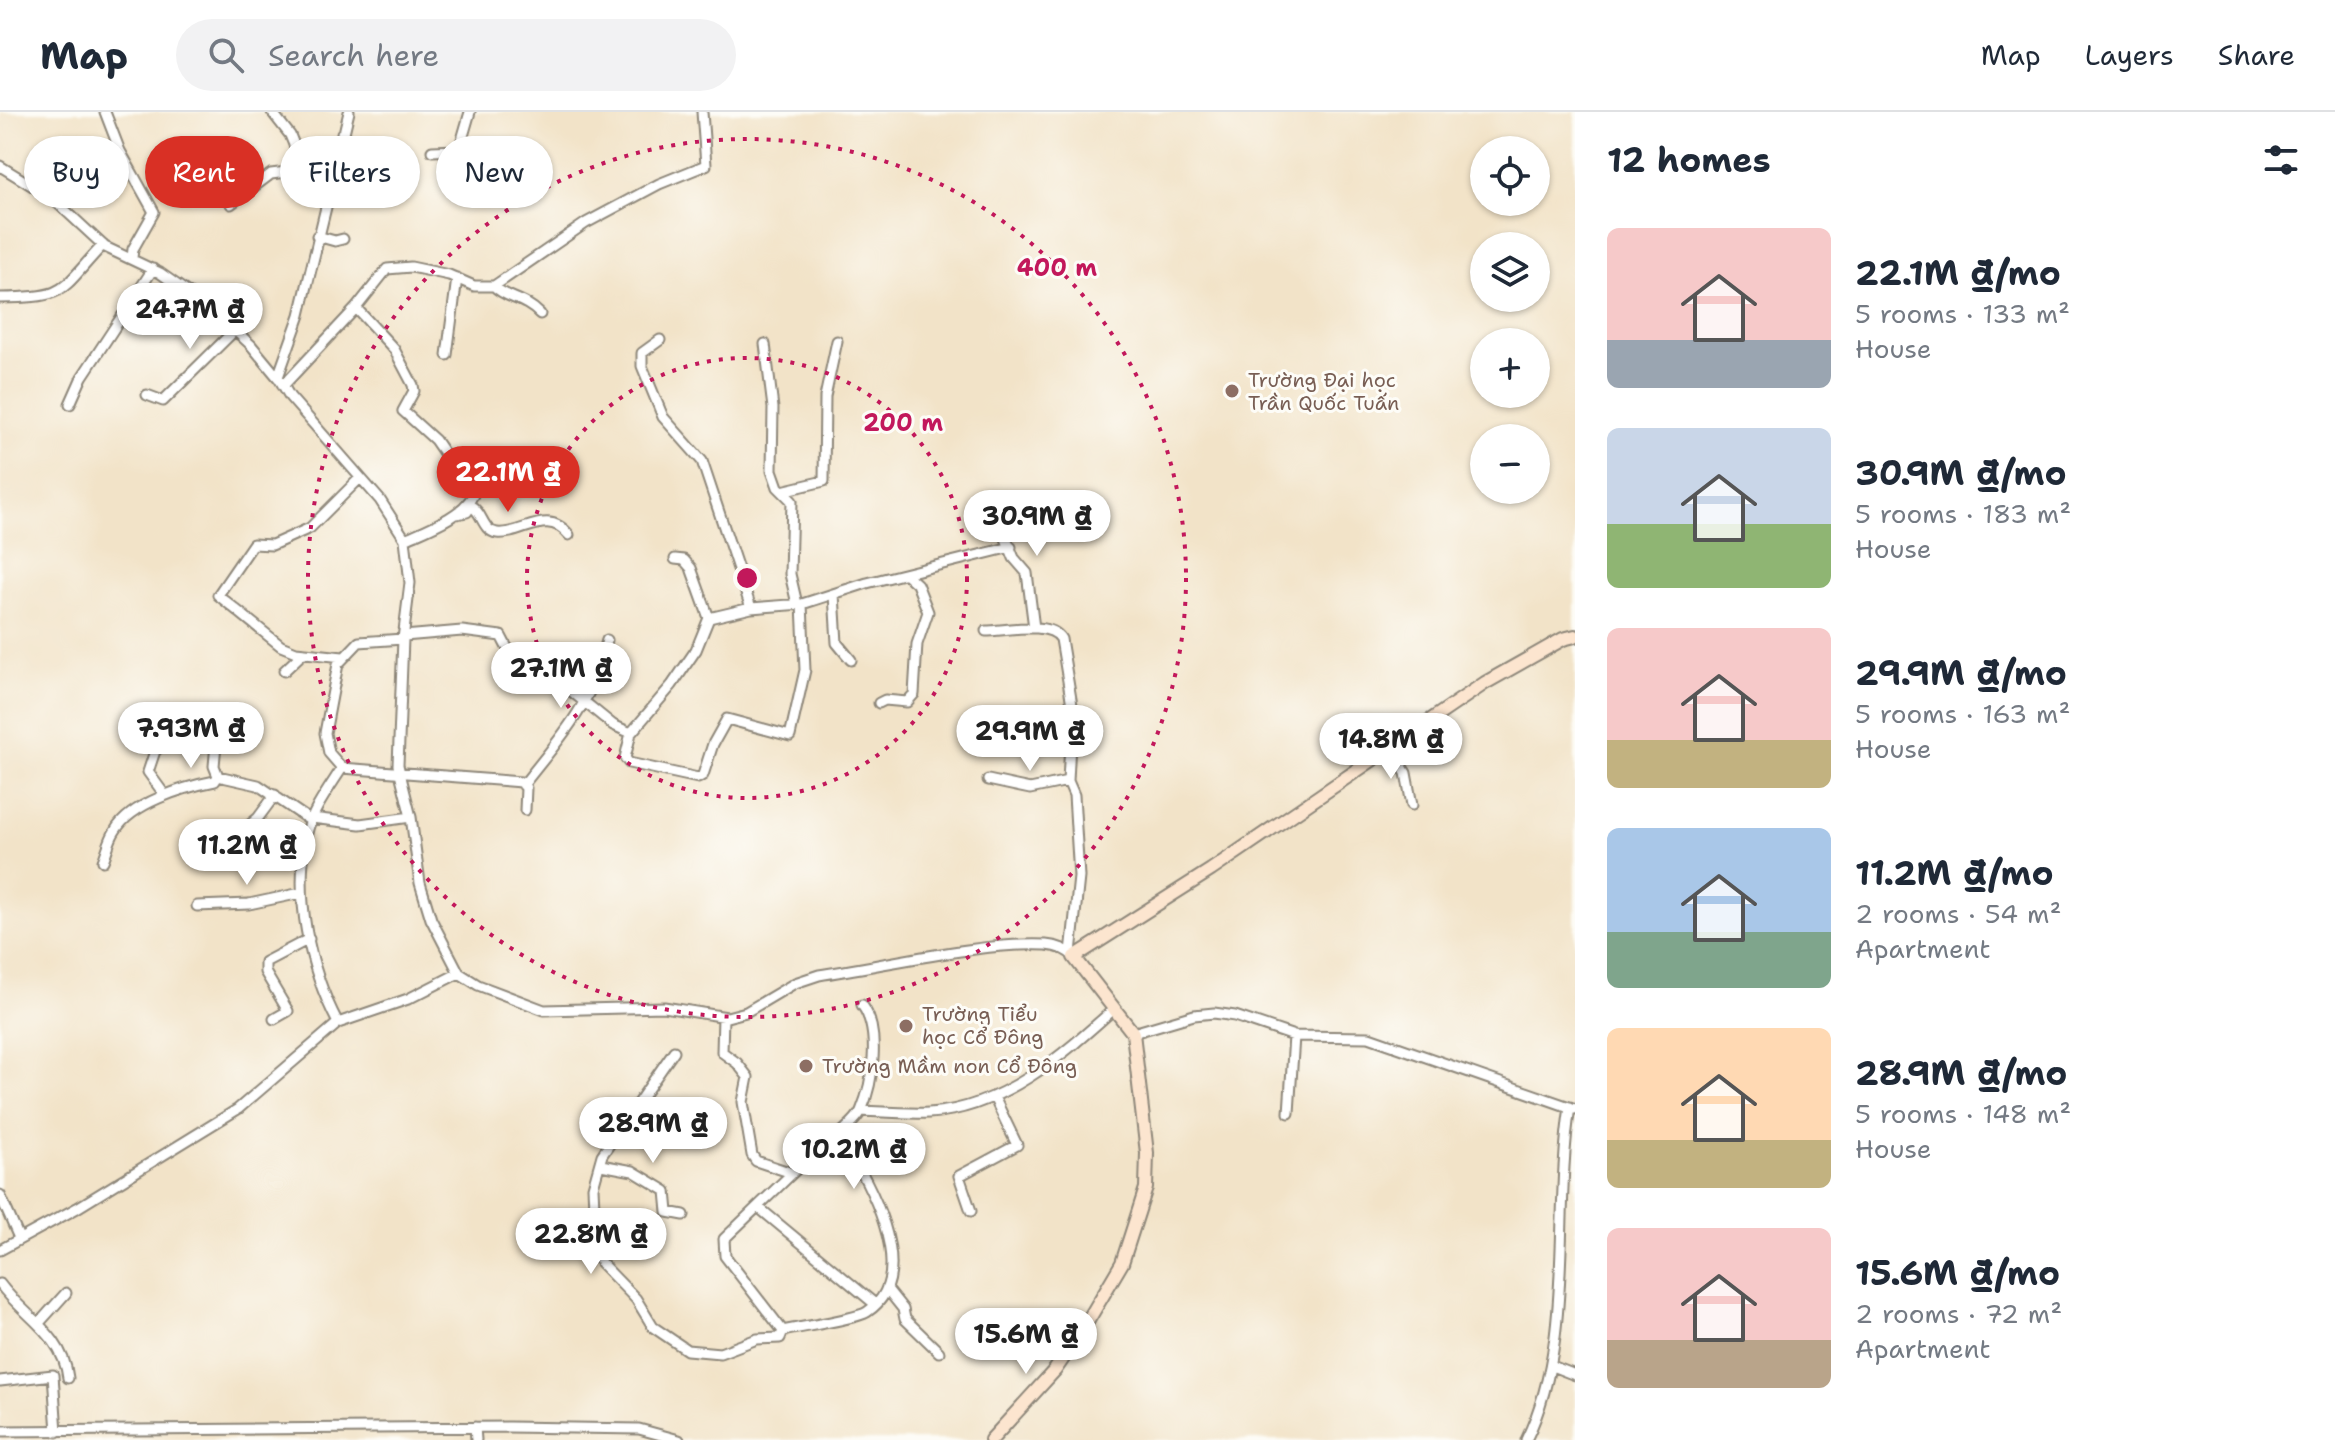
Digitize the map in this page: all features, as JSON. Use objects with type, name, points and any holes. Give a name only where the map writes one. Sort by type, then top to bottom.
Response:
[{"type":"street","points":[[105,112],[120,151],[154,212],[133,249],[132,258]]},
{"type":"street","points":[[272,112],[288,136]]},
{"type":"street","points":[[341,136],[349,112]]},
{"type":"street","points":[[432,151],[459,150],[470,112]]},
{"type":"street","points":[[281,383],[356,308],[389,268],[411,267],[457,278],[474,286],[494,286],[573,230],[659,184],[706,165],[702,112]]},
{"type":"street","points":[[342,133],[345,136]]},
{"type":"street","points":[[0,166],[52,198],[103,245],[153,269],[236,329],[360,478],[405,539],[410,583],[404,638],[400,775],[431,919],[459,973],[478,985],[544,1010],[664,1007],[723,1017],[746,1012],[795,983],[819,975],[983,950],[1046,945],[1073,955],[1115,1008],[1133,1033],[1147,1153],[1146,1188],[1133,1237],[1086,1325],[1055,1370],[991,1440]]},
{"type":"street","points":[[281,383],[278,377],[300,315],[325,208]]},
{"type":"street","points":[[317,236],[343,239]]},
{"type":"street","points":[[0,298],[41,297],[60,291],[103,245]]},
{"type":"street","points":[[70,404],[82,377],[153,269]]},
{"type":"street","points":[[447,355],[457,278]]},
{"type":"street","points":[[494,286],[502,293],[522,299],[540,314]]},
{"type":"street","points":[[356,308],[394,349],[413,385],[414,391],[403,411],[435,440],[471,492],[472,499],[450,513],[445,523],[405,539]]},
{"type":"street","points":[[147,395],[163,401],[236,329]]},
{"type":"street","points":[[660,340],[642,353],[642,366],[667,423],[702,461],[751,608]]},
{"type":"street","points":[[782,491],[824,481],[825,397],[837,341]]},
{"type":"street","points":[[675,559],[689,563],[709,618],[696,650],[672,685],[631,733],[625,758],[629,763],[698,778],[703,775],[713,744],[727,719],[790,736],[805,670],[799,604],[790,581],[792,501],[782,491],[772,470],[773,408],[765,344]]},
{"type":"street","points":[[343,657],[303,653],[269,638],[219,593],[253,544],[272,545],[310,528],[360,478]]},
{"type":"street","points":[[992,504],[1014,558],[1027,573],[1034,628]]},
{"type":"street","points":[[449,517],[467,512],[471,506],[490,531],[499,534],[539,521],[569,535]]},
{"type":"street","points":[[709,618],[751,608],[799,604],[867,583],[1011,547]]},
{"type":"street","points":[[879,703],[885,700],[907,702],[914,694],[917,644],[928,612],[917,584],[907,575]]},
{"type":"street","points":[[834,594],[837,643],[851,660]]},
{"type":"street","points":[[986,631],[1034,628],[1054,631],[1061,639],[1072,705],[1068,781],[1074,795],[1079,877],[1073,955]]},
{"type":"street","points":[[524,784],[461,775],[400,775],[342,768],[329,753],[325,733],[332,688],[343,657],[359,642],[462,631],[501,636],[514,661],[554,663],[570,689],[613,725],[631,733]]},
{"type":"street","points":[[1073,955],[1211,870],[1485,683],[1563,639],[1575,636]]},
{"type":"street","points":[[525,810],[524,784],[586,703],[600,672],[607,640]]},
{"type":"street","points":[[284,671],[303,653]]},
{"type":"street","points":[[216,744],[214,766],[218,776]]},
{"type":"street","points":[[161,746],[155,751],[148,772],[164,794]]},
{"type":"street","points":[[1390,748],[1406,773],[1412,805]]},
{"type":"street","points":[[338,1023],[309,939],[301,893],[312,820],[342,768]]},
{"type":"street","points":[[218,776],[251,782],[312,820],[360,824],[411,817]]},
{"type":"street","points":[[103,861],[116,828],[164,794],[215,781],[218,776]]},
{"type":"street","points":[[988,780],[1030,789],[1068,781]]},
{"type":"street","points":[[241,832],[258,818],[275,795]]},
{"type":"street","points":[[197,906],[249,904],[301,893]]},
{"type":"street","points":[[274,1019],[288,1011],[265,972],[265,962],[309,939]]},
{"type":"street","points":[[0,1250],[77,1208],[238,1109],[338,1023],[408,999],[459,973]]},
{"type":"street","points":[[783,1331],[723,1251],[729,1231],[839,1135],[861,1111],[872,1046],[871,1017],[862,1005]]},
{"type":"street","points":[[861,1111],[930,1113],[994,1097],[1044,1067],[1115,1008]]},
{"type":"street","points":[[1133,1033],[1194,1015],[1214,1013],[1235,1016],[1294,1036],[1369,1037],[1572,1108],[1552,1366],[1546,1398],[1526,1440]]},
{"type":"street","points":[[723,1017],[722,1052],[748,1077],[743,1102],[752,1155],[756,1161],[792,1173]]},
{"type":"street","points":[[1289,1113],[1294,1036]]},
{"type":"street","points":[[674,1051],[602,1155],[593,1187],[596,1250],[601,1263],[636,1299],[657,1330],[698,1353],[720,1353],[757,1339],[780,1338],[783,1331]]},
{"type":"street","points":[[971,1211],[959,1176],[1017,1145],[994,1097]]},
{"type":"street","points":[[783,1331],[865,1313],[887,1289],[889,1253],[879,1206],[866,1177],[839,1135]]},
{"type":"street","points":[[601,1165],[633,1171],[666,1191],[668,1212],[684,1215]]},
{"type":"street","points":[[0,1195],[19,1238]]},
{"type":"street","points":[[758,1207],[875,1304]]},
{"type":"street","points":[[0,1284],[15,1303],[50,1332],[68,1378]]},
{"type":"street","points":[[887,1289],[903,1309],[905,1319],[939,1352]]},
{"type":"street","points":[[39,1323],[66,1293]]},
{"type":"street","points":[[1552,1366],[1575,1375]]},
{"type":"street","points":[[0,1381],[53,1375],[57,1432]]},
{"type":"street","points":[[475,1427],[476,1440]]},
{"type":"street","points":[[0,1431],[475,1427],[639,1429],[679,1440]]},
{"type":"place","name":"Trường Đại học Trần Quốc Tuấn","points":[[1232,391]]},
{"type":"place","name":"Trường Tiểu học Cổ Đông","points":[[906,1026]]},
{"type":"place","name":"Trường Mầm non Cổ Đông","points":[[806,1066]]}]
